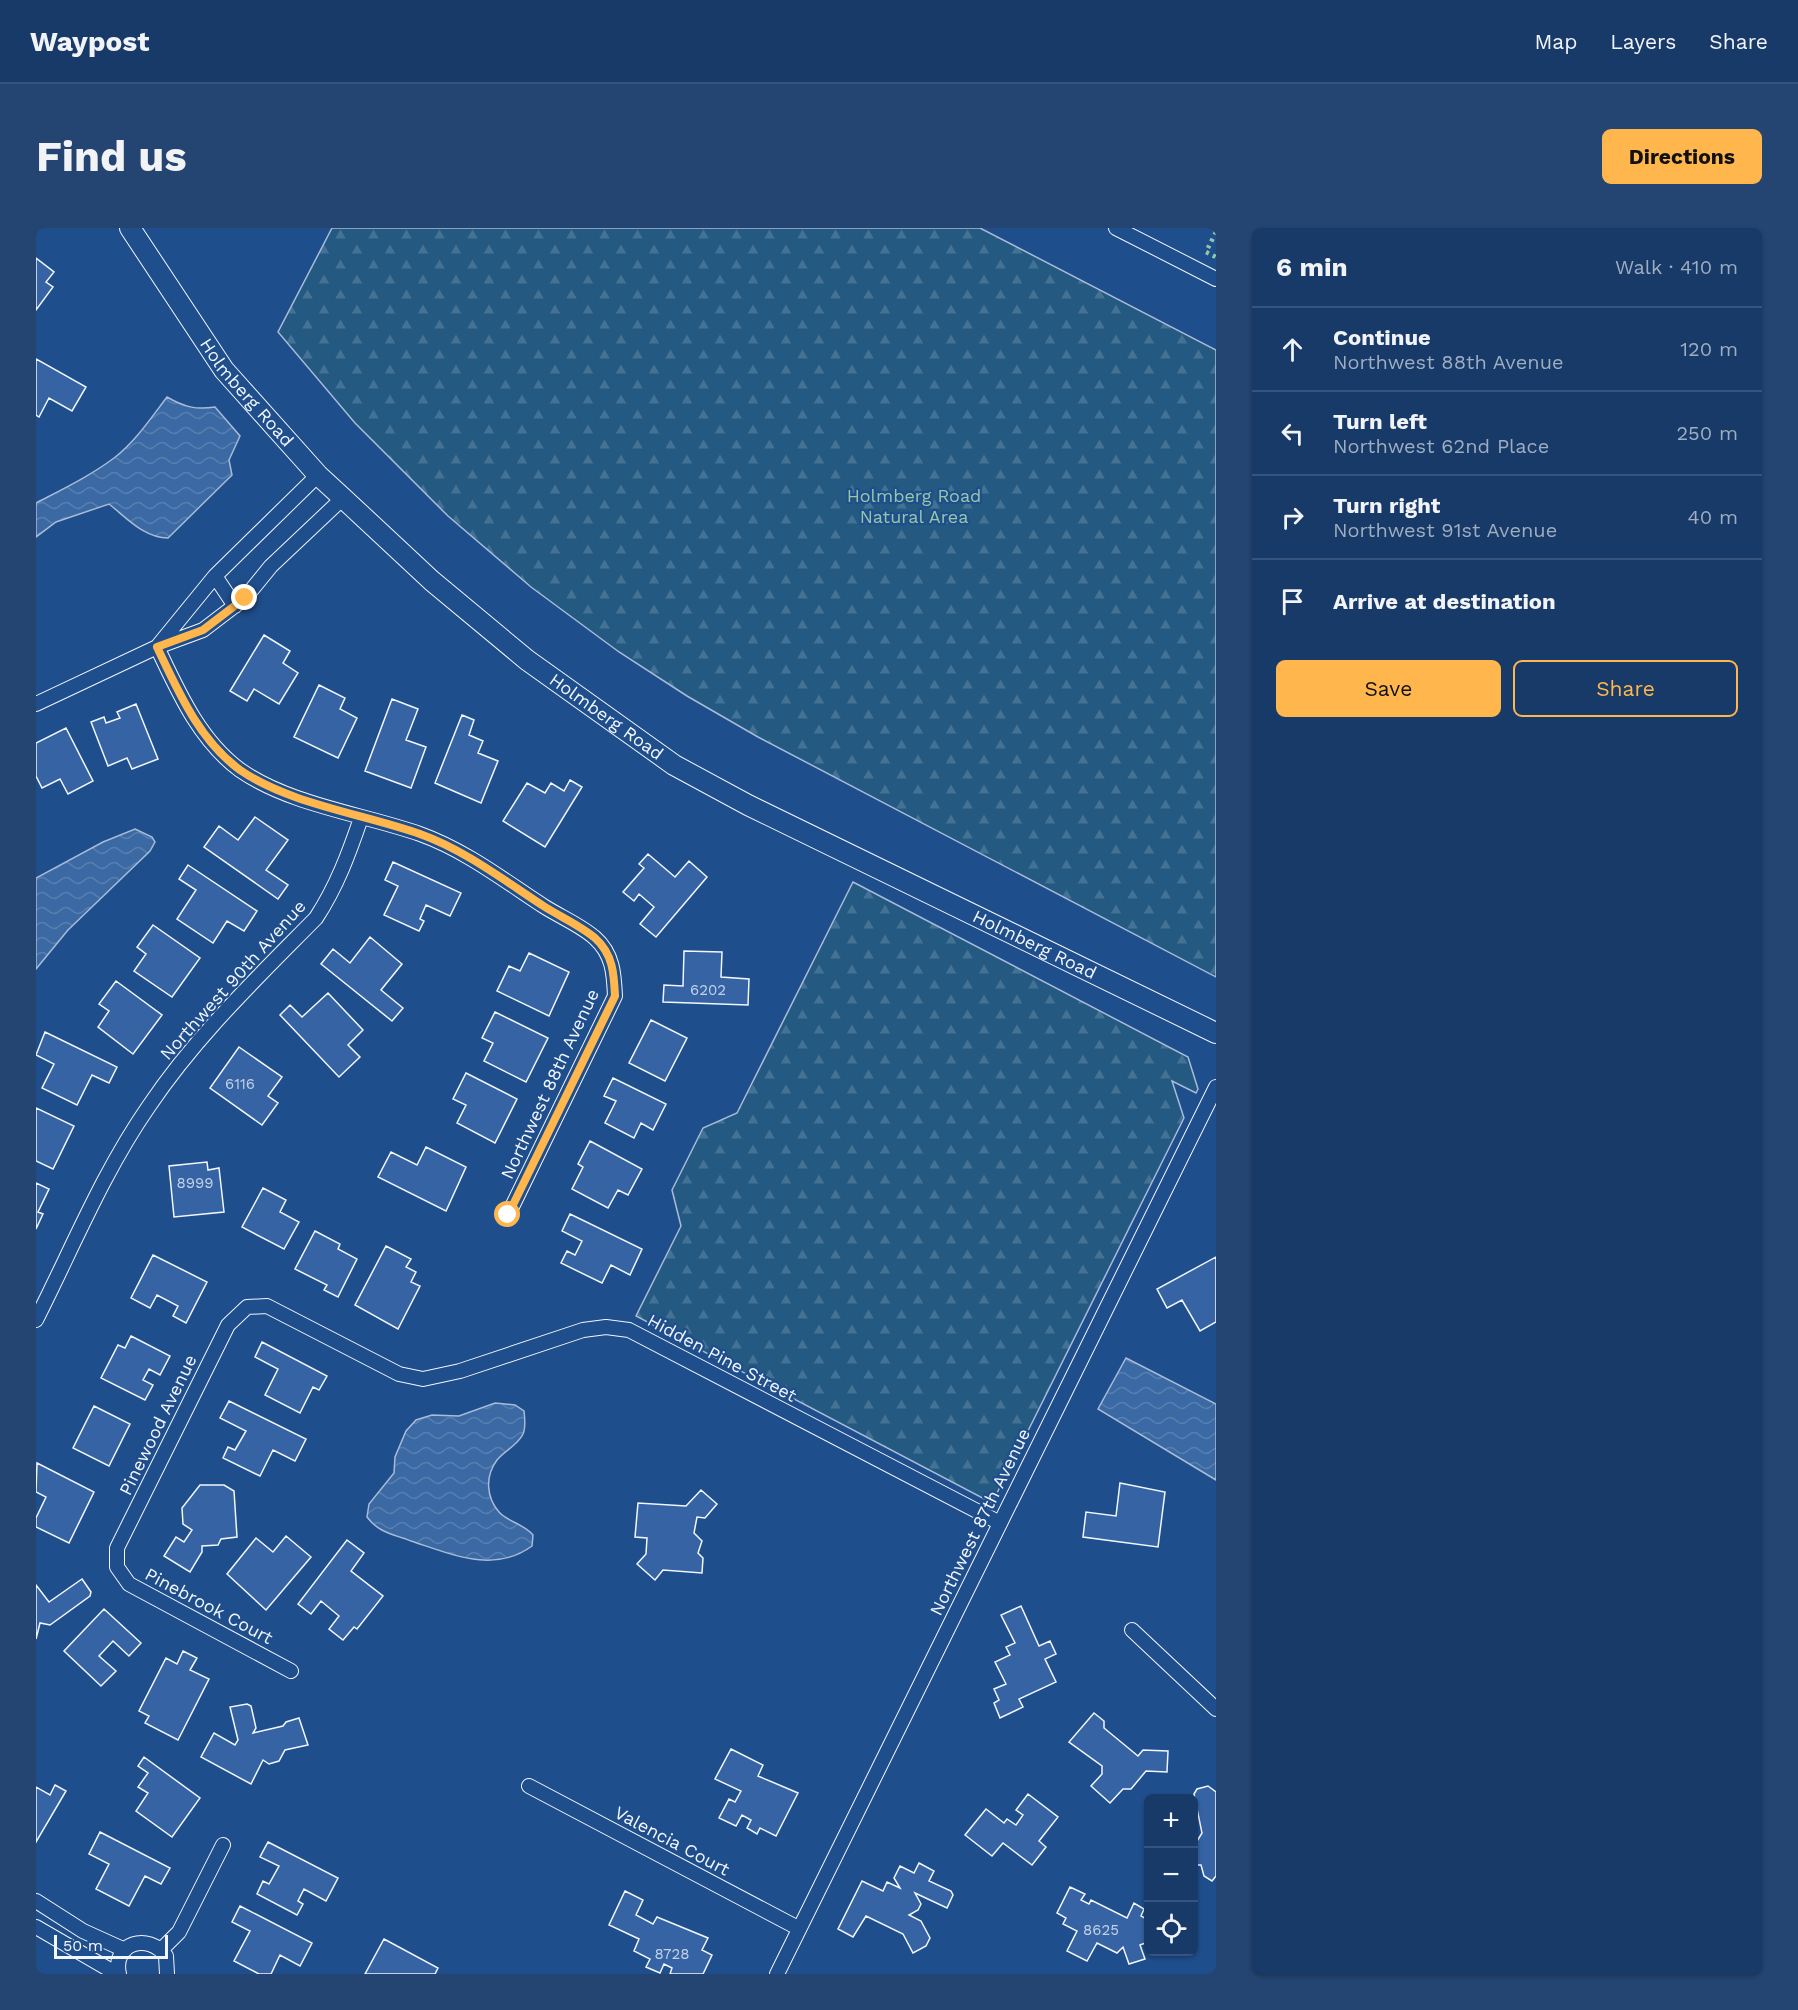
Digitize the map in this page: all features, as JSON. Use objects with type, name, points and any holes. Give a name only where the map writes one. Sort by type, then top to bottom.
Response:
[{"type":"street","name":"Holmberg Road","points":[[130,228],[224,370],[318,475],[432,581],[527,660],[674,765],[748,806],[1216,1033]]},
{"type":"street","points":[[1116,228],[1216,279]]},
{"type":"street","points":[[157,647],[215,576],[318,475]]},
{"type":"street","points":[[36,704],[157,647],[203,630],[245,598],[272,566],[343,498]]},
{"type":"street","points":[[215,576],[235,606]]},
{"type":"street","points":[[157,647],[187,708],[212,743],[240,769],[271,787],[361,818]]},
{"type":"street","name":"Northwest 88th Avenue","points":[[361,818],[420,834],[459,852],[596,939],[614,966],[615,996],[508,1215]]},
{"type":"street","name":"Northwest 90th Avenue","points":[[36,1320],[117,1159],[148,1107],[187,1054],[316,918],[332,895],[361,818]]},
{"type":"street","name":"Northwest 87th Avenue","points":[[777,1974],[1216,1087]]},
{"type":"street","name":"Hidden Pine Street","points":[[247,1307],[267,1306],[399,1374],[423,1378],[460,1371],[583,1330],[606,1327],[629,1330],[1000,1523]]},
{"type":"street","name":"Pinewood Avenue","points":[[117,1567],[117,1548],[228,1324],[247,1307]]},
{"type":"street","name":"Pinebrook Court","points":[[117,1567],[129,1584],[291,1671]]},
{"type":"street","points":[[1132,1630],[1216,1709]]},
{"type":"street","name":"Valencia Court","points":[[529,1786],[798,1928]]},
{"type":"street","points":[[161,1950],[179,1932],[223,1845]]},
{"type":"street","points":[[36,1900],[83,1931],[125,1950]]},
{"type":"street","points":[[36,1927],[118,1974],[119,1962],[125,1950],[139,1942],[154,1945],[161,1950],[168,1964],[167,1974]]},
{"type":"green space","name":"Holmberg Road Natural Area","points":[[332,228],[980,228],[1216,350],[1216,977],[758,737],[687,696],[619,652],[531,587],[448,516],[355,423],[278,332]]},
{"type":"green space","points":[[853,882],[1188,1057],[1198,1089],[1196,1093],[1172,1081],[1184,1118],[992,1503],[636,1316],[681,1226],[672,1190],[703,1128],[737,1113]]},
{"type":"water","points":[[167,397],[190,407],[215,407],[240,436],[229,460],[232,475],[168,538],[151,535],[144,531],[109,504],[56,522],[36,537],[36,503],[86,476],[122,452]]},
{"type":"water","points":[[135,829],[152,837],[155,842],[150,851],[68,930],[36,969],[36,878],[103,842]]},
{"type":"water","points":[[1126,1358],[1216,1404],[1216,1480],[1098,1409]]},
{"type":"water","points":[[495,1403],[515,1405],[524,1411],[525,1426],[521,1438],[493,1466],[490,1473],[489,1493],[499,1512],[533,1535],[532,1546],[503,1559],[472,1559],[392,1535],[381,1530],[367,1517],[369,1504],[394,1473],[395,1457],[406,1431],[416,1420],[432,1415],[459,1416]]},
{"type":"building","points":[[36,258],[54,272],[46,282],[53,287],[36,310]]},
{"type":"building","points":[[36,359],[86,387],[72,411],[49,398],[39,417],[36,415]]},
{"type":"building","points":[[264,635],[290,651],[283,663],[298,673],[279,704],[254,689],[247,701],[230,691]]},
{"type":"building","points":[[319,685],[345,698],[340,709],[357,718],[338,758],[294,737]]},
{"type":"building","points":[[392,699],[418,709],[406,740],[426,747],[411,788],[365,771]]},
{"type":"building","points":[[136,704],[158,759],[132,769],[127,758],[108,766],[91,722],[104,717],[106,723],[120,718],[117,712]]},
{"type":"building","points":[[462,715],[474,720],[469,735],[483,741],[478,753],[498,761],[481,803],[435,783]]},
{"type":"building","points":[[66,728],[93,781],[68,794],[60,779],[42,788],[36,776],[36,743]]},
{"type":"building","points":[[570,780],[582,787],[545,847],[503,821],[527,783],[545,793],[551,783],[564,791]]},
{"type":"building","points":[[255,817],[288,840],[266,870],[288,885],[278,899],[204,847],[219,826],[238,840]]},
{"type":"building","points":[[648,854],[675,877],[689,861],[707,877],[656,937],[640,924],[654,907],[639,894],[634,901],[623,892],[644,868],[639,864]]},
{"type":"building","points":[[393,862],[461,893],[450,916],[426,905],[420,919],[424,921],[419,931],[384,915],[398,886],[385,880]]},
{"type":"building","points":[[188,865],[257,911],[244,931],[227,921],[213,943],[177,919],[196,890],[179,879]]},
{"type":"building","points":[[153,925],[200,958],[172,997],[134,971],[146,954],[137,947]]},
{"type":"building","points":[[370,937],[402,964],[381,990],[403,1008],[392,1021],[321,964],[333,949],[350,963]]},
{"type":"building","points":[[684,951],[722,952],[721,977],[749,979],[748,1005],[663,1002],[664,985],[683,986]]},
{"type":"building","points":[[529,953],[569,972],[549,1016],[497,991],[509,966],[520,971]]},
{"type":"building","points":[[116,981],[162,1015],[133,1054],[98,1027],[109,1011],[99,1004]]},
{"type":"building","points":[[328,993],[363,1030],[348,1045],[360,1057],[339,1077],[280,1015],[290,1005],[302,1017]]},
{"type":"building","points":[[495,1012],[548,1038],[526,1082],[484,1061],[493,1043],[482,1038]]},
{"type":"building","points":[[651,1020],[687,1038],[665,1081],[629,1063]]},
{"type":"building","points":[[45,1032],[117,1067],[109,1083],[92,1075],[77,1105],[42,1088],[54,1064],[36,1055]]},
{"type":"building","points":[[239,1047],[282,1077],[268,1096],[278,1103],[262,1125],[210,1088]]},
{"type":"building","points":[[466,1073],[517,1099],[495,1143],[457,1123],[466,1105],[453,1099]]},
{"type":"building","points":[[613,1078],[666,1104],[653,1130],[641,1123],[634,1138],[605,1123],[616,1101],[604,1096]]},
{"type":"building","points":[[36,1108],[74,1126],[53,1169],[36,1161]]},
{"type":"building","points":[[590,1141],[642,1169],[628,1195],[618,1190],[608,1208],[572,1189],[583,1167],[578,1164]]},
{"type":"building","points":[[426,1147],[466,1167],[446,1211],[378,1177],[391,1152],[417,1165]]},
{"type":"building","points":[[207,1162],[208,1170],[219,1168],[224,1212],[174,1217],[169,1166]]},
{"type":"building","points":[[36,1183],[49,1189],[38,1212],[43,1214],[36,1229]]},
{"type":"building","points":[[263,1188],[286,1200],[280,1212],[299,1222],[284,1249],[242,1227]]},
{"type":"building","points":[[570,1214],[642,1249],[630,1275],[611,1265],[602,1283],[561,1263],[567,1251],[575,1255],[582,1241],[562,1231]]},
{"type":"building","points":[[315,1231],[340,1244],[338,1249],[357,1259],[338,1297],[324,1290],[327,1285],[295,1269]]},
{"type":"building","points":[[386,1246],[411,1259],[406,1267],[416,1272],[411,1282],[420,1286],[398,1329],[355,1305]]},
{"type":"building","points":[[153,1255],[207,1282],[186,1323],[173,1316],[178,1306],[157,1295],[150,1308],[131,1298]]},
{"type":"building","points":[[1216,1257],[1216,1322],[1200,1331],[1182,1300],[1167,1308],[1157,1289]]},
{"type":"building","points":[[131,1336],[170,1356],[160,1375],[149,1369],[143,1380],[153,1385],[145,1400],[101,1378],[118,1345],[125,1348]]},
{"type":"building","points":[[262,1342],[327,1376],[319,1390],[313,1387],[300,1413],[265,1395],[278,1369],[255,1357]]},
{"type":"building","points":[[229,1401],[306,1439],[295,1461],[273,1450],[260,1476],[223,1458],[228,1447],[235,1450],[246,1431],[220,1418]]},
{"type":"building","points":[[94,1406],[130,1424],[109,1466],[73,1448]]},
{"type":"building","points":[[37,1463],[94,1492],[69,1543],[36,1527],[36,1518],[46,1497],[36,1492]]},
{"type":"building","points":[[1120,1483],[1165,1492],[1158,1547],[1083,1537],[1086,1512],[1116,1516]]},
{"type":"building","points":[[200,1485],[224,1485],[234,1491],[237,1537],[221,1539],[218,1545],[202,1546],[202,1552],[190,1572],[164,1556],[176,1537],[184,1542],[192,1530],[183,1524],[182,1508]]},
{"type":"building","points":[[701,1490],[717,1504],[705,1518],[697,1517],[694,1533],[702,1541],[698,1553],[703,1558],[702,1573],[663,1570],[655,1580],[637,1564],[646,1554],[647,1538],[635,1537],[638,1503],[686,1506]]},
{"type":"building","points":[[286,1536],[311,1557],[266,1610],[227,1574],[256,1538],[273,1552]]},
{"type":"building","points":[[347,1540],[364,1553],[351,1571],[383,1596],[357,1629],[354,1627],[343,1640],[329,1629],[339,1616],[321,1601],[311,1614],[298,1604]]},
{"type":"building","points":[[82,1579],[91,1592],[90,1596],[50,1625],[40,1623],[36,1639],[36,1585],[49,1602]]},
{"type":"building","points":[[1021,1606],[1039,1646],[1050,1641],[1056,1654],[1045,1659],[1056,1682],[1019,1699],[1023,1707],[1000,1718],[994,1703],[999,1700],[994,1689],[1006,1684],[995,1662],[1010,1655],[1006,1647],[1015,1643],[1001,1615]]},
{"type":"building","points":[[104,1609],[141,1643],[129,1656],[113,1641],[99,1656],[116,1671],[101,1686],[64,1651]]},
{"type":"building","points":[[183,1651],[197,1658],[190,1670],[209,1679],[178,1740],[145,1723],[149,1716],[139,1711],[166,1658],[177,1664]]},
{"type":"building","points":[[247,1704],[251,1706],[256,1728],[253,1733],[283,1726],[286,1722],[299,1718],[308,1745],[285,1750],[279,1761],[269,1764],[263,1760],[251,1784],[201,1757],[214,1733],[235,1745],[238,1740],[230,1707]]},
{"type":"building","points":[[1094,1713],[1104,1721],[1104,1728],[1138,1756],[1143,1750],[1168,1751],[1167,1772],[1146,1771],[1131,1789],[1123,1789],[1110,1803],[1091,1786],[1102,1774],[1102,1766],[1069,1742]]},
{"type":"building","points":[[731,1749],[763,1765],[758,1776],[798,1793],[776,1836],[760,1828],[757,1834],[747,1828],[751,1820],[742,1815],[736,1826],[719,1818],[729,1799],[735,1802],[741,1791],[715,1779]]},
{"type":"building","points":[[144,1757],[200,1798],[172,1837],[136,1811],[148,1793],[138,1787],[148,1773],[138,1766]]},
{"type":"building","points":[[55,1785],[66,1791],[36,1842],[36,1787],[50,1795]]},
{"type":"building","points":[[1208,1786],[1216,1792],[1216,1876],[1212,1881],[1204,1876],[1201,1865],[1198,1865],[1198,1840],[1202,1833],[1198,1814],[1198,1794],[1194,1794],[1197,1789]]},
{"type":"building","points":[[1028,1794],[1058,1817],[1039,1841],[1046,1847],[1032,1865],[1003,1843],[992,1856],[965,1835],[986,1809],[1004,1823],[1007,1819],[1016,1825],[1023,1815],[1016,1810]]},
{"type":"building","points":[[100,1832],[170,1868],[161,1884],[145,1876],[129,1906],[96,1889],[109,1864],[89,1854]]},
{"type":"building","points":[[268,1842],[338,1878],[326,1901],[304,1889],[298,1901],[303,1904],[297,1915],[257,1894],[263,1881],[269,1884],[279,1866],[260,1857]]},
{"type":"building","points":[[919,1863],[934,1871],[929,1881],[951,1891],[953,1895],[947,1908],[915,1893],[921,1904],[918,1910],[909,1915],[921,1921],[930,1938],[926,1946],[913,1953],[903,1934],[866,1916],[853,1937],[838,1929],[862,1881],[883,1891],[887,1882],[900,1888],[894,1878],[900,1866],[914,1873]]},
{"type":"building","points":[[1070,1887],[1085,1894],[1081,1900],[1089,1904],[1091,1900],[1127,1918],[1134,1903],[1144,1909],[1141,1916],[1144,1918],[1144,1944],[1140,1945],[1145,1959],[1129,1964],[1123,1947],[1117,1953],[1097,1943],[1087,1961],[1067,1951],[1077,1931],[1063,1924],[1066,1918],[1057,1913]]},
{"type":"building","points":[[625,1891],[643,1900],[636,1915],[653,1924],[657,1917],[708,1938],[702,1950],[712,1955],[703,1974],[670,1974],[672,1968],[664,1964],[660,1973],[646,1967],[650,1959],[634,1951],[639,1939],[609,1925]]},
{"type":"building","points":[[240,1906],[312,1943],[300,1966],[280,1955],[271,1974],[259,1974],[234,1961],[250,1931],[232,1922]]},
{"type":"building","points":[[384,1939],[438,1968],[435,1974],[365,1974]]},
{"type":"hedge","points":[[1216,232],[1206,252],[1216,257]]},
{"type":"route","points":[[245,598],[203,630],[157,647],[187,708],[212,743],[240,769],[271,787],[361,818],[420,834],[459,852],[596,939],[614,966],[615,996],[508,1215]]}]
